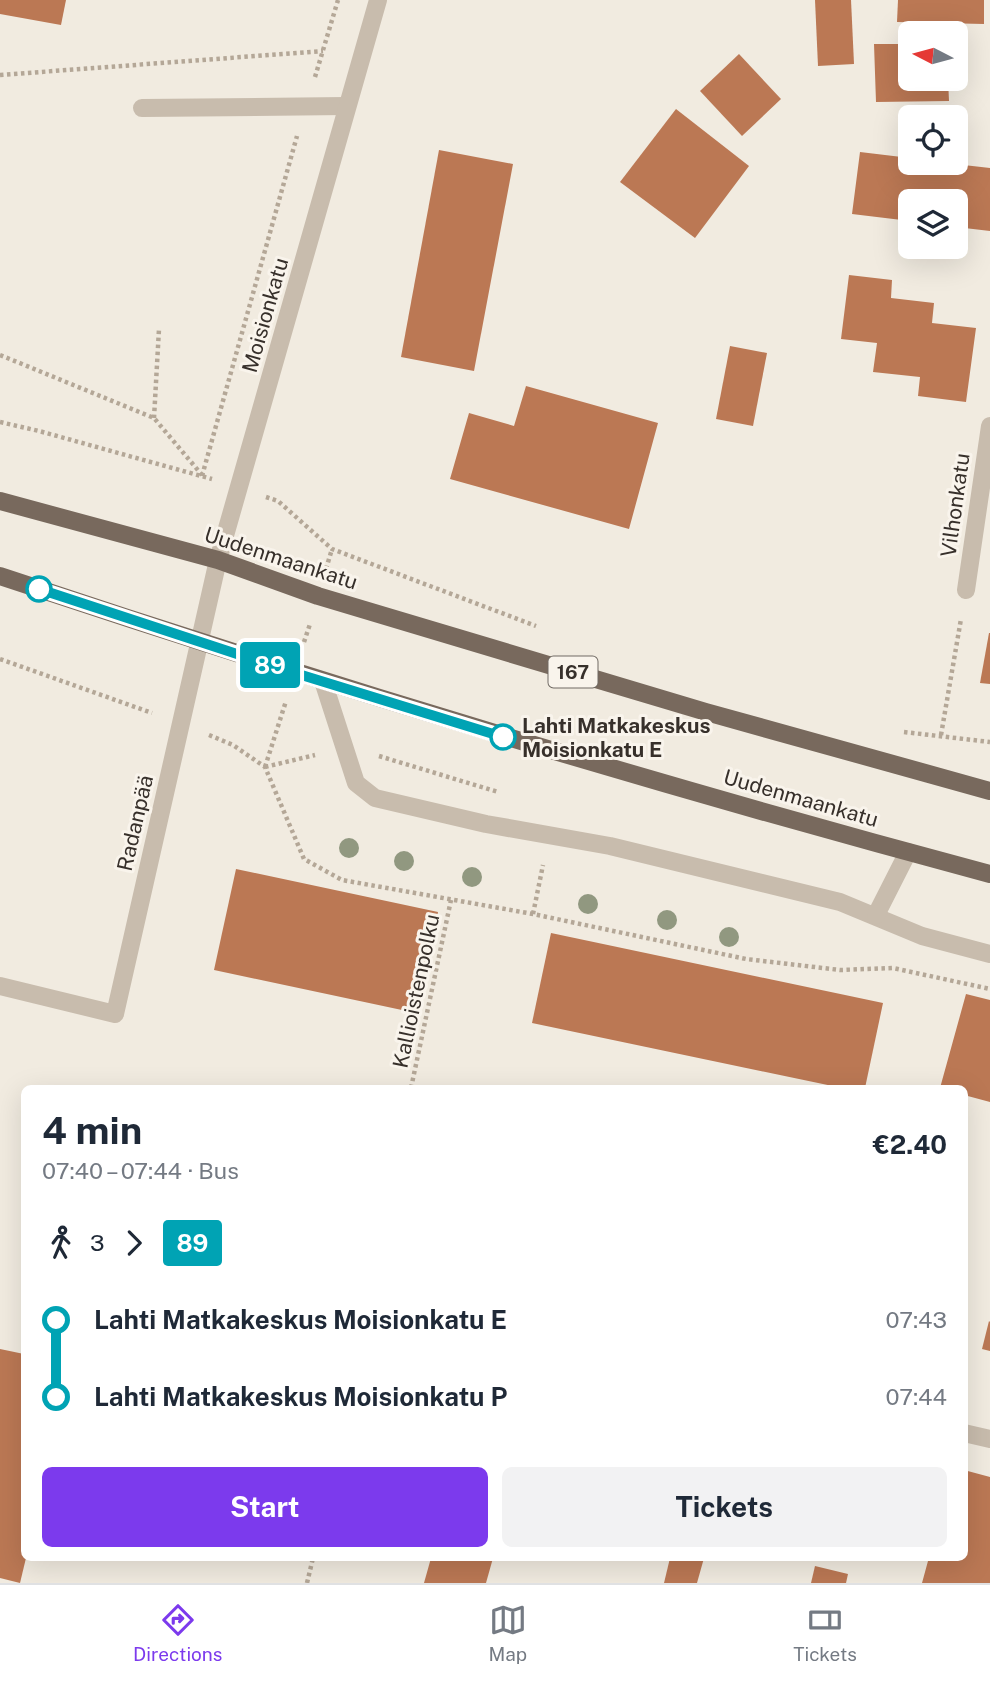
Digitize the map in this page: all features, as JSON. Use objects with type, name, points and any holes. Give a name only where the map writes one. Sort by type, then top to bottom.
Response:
[{"type":"main road","name":"Uudenmaankatu","points":[[0,501],[218,560],[318,596],[693,708],[990,791]]},
{"type":"main road","name":"Uudenmaankatu","points":[[0,576],[199,642],[528,745],[990,874]]},
{"type":"street","name":"Moisionkatu","points":[[199,642],[218,560],[378,0]]},
{"type":"street","points":[[142,108],[346,107]]},
{"type":"street","name":"Vilhonkatu","points":[[966,590],[990,426]]},
{"type":"street","name":"Radanpää","points":[[0,986],[115,1014],[199,642]]},
{"type":"street","points":[[323,681],[356,783],[376,798],[486,824],[610,846],[840,902],[922,936],[990,954]]},
{"type":"street","points":[[876,915],[908,852]]},
{"type":"street","points":[[968,1434],[990,1439]]},
{"type":"path","points":[[202,475],[338,0]]},
{"type":"path","points":[[0,75],[323,51]]},
{"type":"path","points":[[154,418],[159,329]]},
{"type":"path","points":[[0,355],[154,418],[202,475]]},
{"type":"path","points":[[0,422],[202,475],[278,501],[332,549],[545,629]]},
{"type":"path","points":[[941,735],[966,590]]},
{"type":"path","points":[[0,659],[181,723],[233,745],[265,767],[304,859],[342,880],[533,914],[746,959],[840,970],[893,968],[990,989]]},
{"type":"path","points":[[895,732],[990,742]]},
{"type":"path","points":[[265,767],[318,755],[366,752],[507,794]]},
{"type":"path","points":[[533,914],[538,886]]},
{"type":"path","name":"Kallioistenpolku","points":[[412,1085],[451,900]]},
{"type":"path","points":[[307,1583],[312,1561]]},
{"type":"building","points":[[0,0],[66,0],[61,25],[0,14]]},
{"type":"building","points":[[815,0],[851,0],[854,64],[818,66]]},
{"type":"building","points":[[898,0],[984,0],[984,24],[968,24],[968,21],[897,22]]},
{"type":"building","points":[[874,44],[898,44],[898,91],[949,91],[949,101],[876,102]]},
{"type":"building","points":[[739,54],[781,99],[742,136],[700,91]]},
{"type":"building","points":[[676,109],[749,166],[695,238],[620,182]]},
{"type":"building","points":[[439,150],[513,164],[474,371],[401,357]]},
{"type":"building","points":[[860,152],[898,157],[898,175],[968,175],[968,166],[990,168],[990,231],[968,228],[968,189],[898,189],[898,220],[852,214]]},
{"type":"building","points":[[849,275],[892,280],[891,298],[934,303],[932,323],[976,328],[966,402],[918,396],[920,377],[873,372],[877,343],[841,339]]},
{"type":"building","points":[[730,346],[767,353],[753,426],[716,419]]},
{"type":"building","points":[[526,386],[658,423],[629,529],[450,479],[469,413],[514,426]]},
{"type":"building","points":[[990,633],[990,684],[980,683]]},
{"type":"building","points":[[236,869],[438,912],[416,1013],[214,970]]},
{"type":"building","points":[[551,933],[883,1003],[866,1085],[828,1085],[532,1023]]},
{"type":"building","points":[[966,994],[990,1000],[990,1102],[968,1096],[968,1085],[941,1085]]},
{"type":"building","points":[[990,1322],[990,1351],[982,1349]]},
{"type":"building","points":[[0,1349],[21,1353],[21,1561],[25,1561],[20,1583],[0,1578]]},
{"type":"building","points":[[968,1471],[990,1477],[990,1583],[922,1583],[928,1561],[968,1561]]},
{"type":"building","points":[[430,1561],[492,1561],[486,1583],[424,1583]]},
{"type":"building","points":[[669,1561],[703,1561],[697,1583],[664,1583]]},
{"type":"building","points":[[815,1566],[848,1574],[846,1583],[811,1583]]},
{"type":"bus line","name":"89","points":[[39,589],[295,673],[503,737]]},
{"type":"place","name":"Lahti Matkakeskus Moisionkatu E","points":[[503,737]]}]
